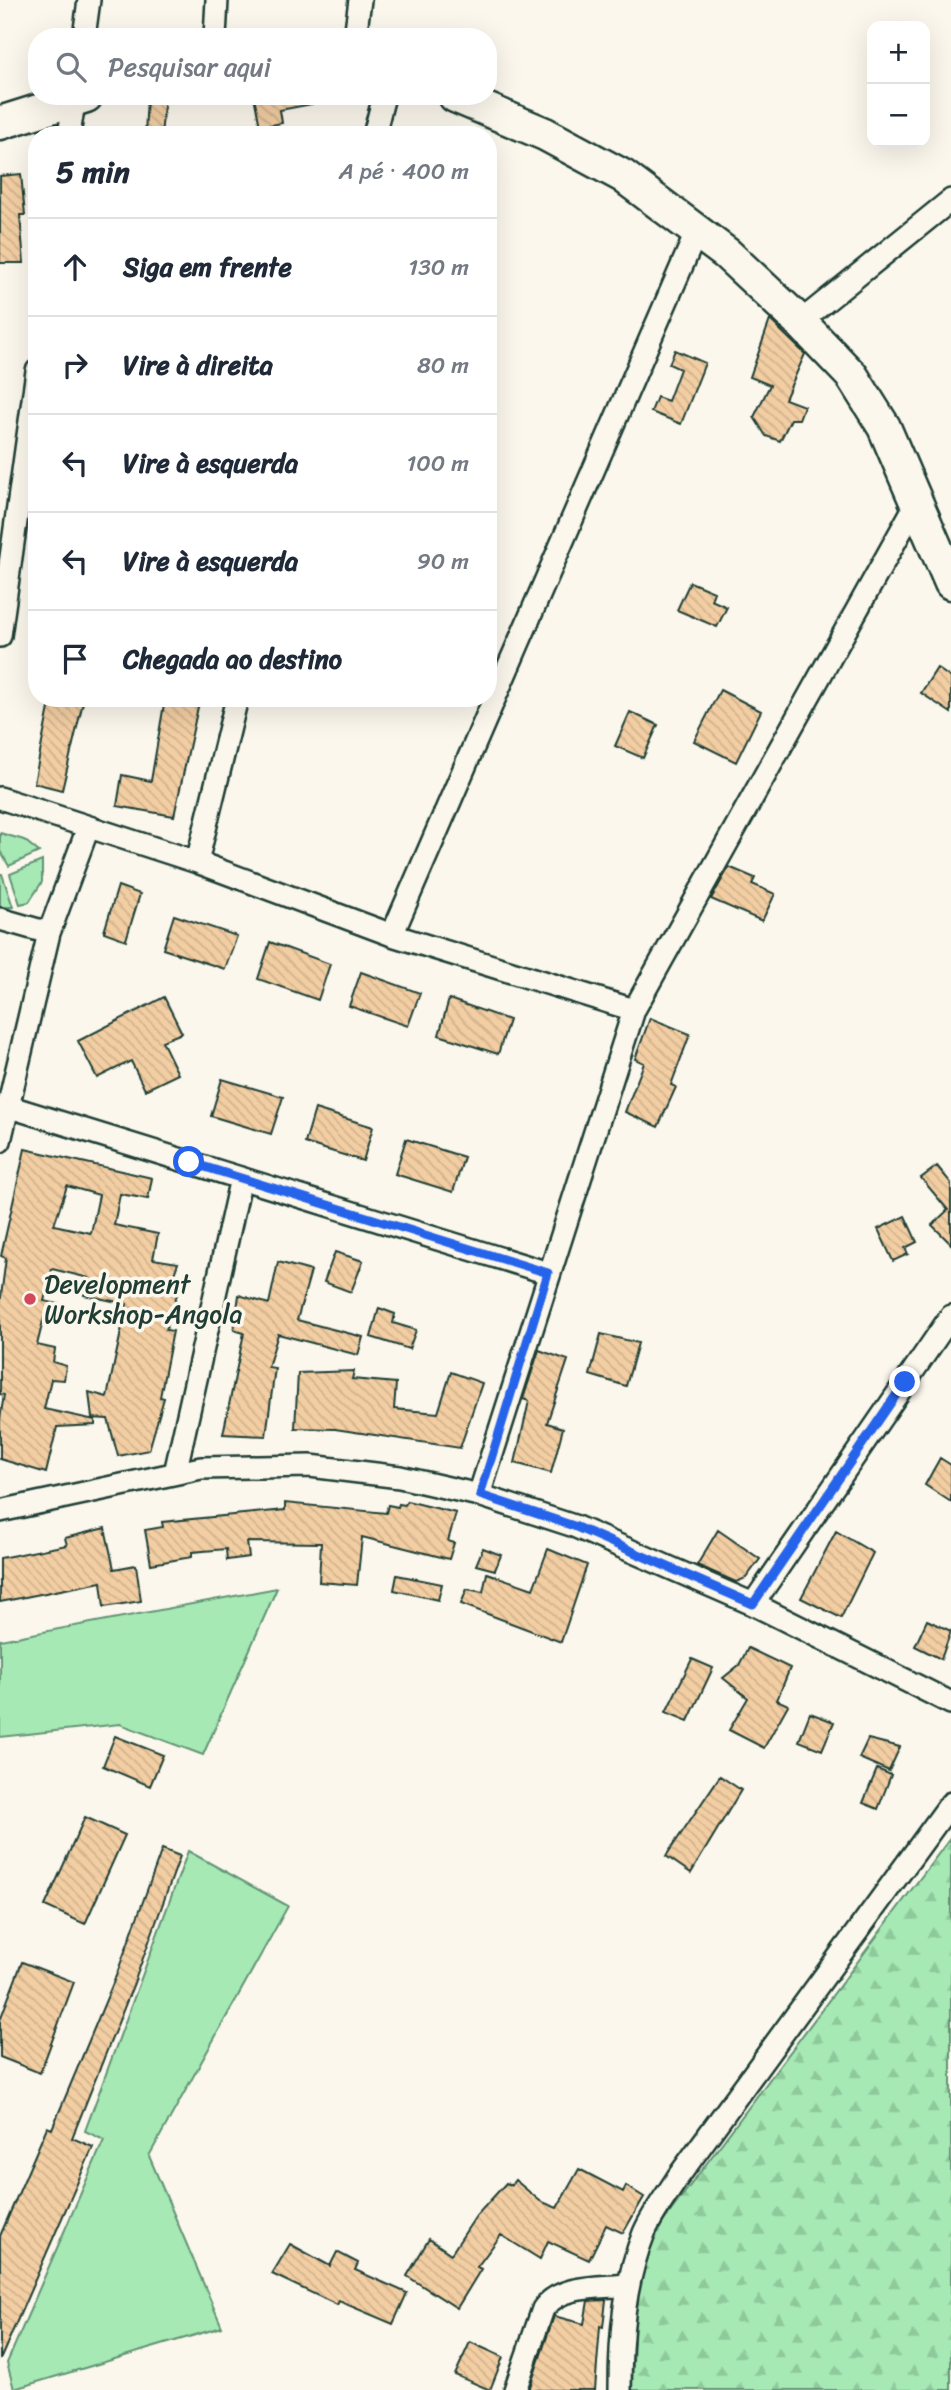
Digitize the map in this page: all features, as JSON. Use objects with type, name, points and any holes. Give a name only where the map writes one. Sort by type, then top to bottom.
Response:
[{"type":"street","points":[[216,28],[218,0]]},
{"type":"street","points":[[356,28],[360,0]]},
{"type":"street","points":[[85,28],[87,3]]},
{"type":"street","points":[[0,123],[54,105]]},
{"type":"street","points":[[71,126],[76,105]]},
{"type":"street","points":[[376,126],[382,105]]},
{"type":"street","points":[[476,105],[545,134],[623,176],[697,230],[800,322],[852,376],[884,427],[951,583]]},
{"type":"street","points":[[800,322],[951,200]]},
{"type":"street","points":[[497,692],[697,230]]},
{"type":"street","points":[[0,636],[28,435]]},
{"type":"street","points":[[480,1495],[548,1273],[634,1010],[916,505]]},
{"type":"street","points":[[197,862],[235,707]]},
{"type":"street","points":[[392,935],[491,707]]},
{"type":"street","points":[[0,798],[197,862],[392,935],[634,1010]]},
{"type":"street","points":[[0,1141],[49,933],[88,828]]},
{"type":"street","points":[[0,919],[49,933]]},
{"type":"street","points":[[7,1106],[548,1273]]},
{"type":"street","points":[[175,1473],[241,1178]]},
{"type":"street","points":[[753,1604],[951,1316]]},
{"type":"street","points":[[0,1511],[201,1468],[310,1466],[400,1477],[480,1495],[574,1526],[753,1604],[951,1703]]},
{"type":"street","points":[[620,2390],[620,2351],[628,2286],[645,2231],[678,2177],[951,1803]]},
{"type":"street","points":[[515,2390],[543,2309],[550,2299],[561,2292],[628,2286]]},
{"type":"green space","points":[[0,833],[24,840],[39,852],[9,866],[0,851]]},
{"type":"green space","points":[[42,861],[42,882],[29,902],[20,904],[10,874]]},
{"type":"green space","points":[[2,874],[13,907],[0,907]]},
{"type":"green space","points":[[277,1588],[203,1755],[120,1724],[0,1737],[0,1640]]},
{"type":"green space","points":[[951,1837],[951,2390],[632,2390],[636,2292],[653,2235]]},
{"type":"green space","points":[[188,1851],[288,1906],[149,2156],[222,2327],[14,2389],[7,2363],[104,2140],[85,2131]]},
{"type":"building","points":[[147,105],[164,105],[162,126],[145,126]]},
{"type":"building","points":[[256,105],[307,105],[280,110],[282,123],[260,126]]},
{"type":"building","points":[[21,174],[25,215],[20,215],[24,263],[0,263],[0,176]]},
{"type":"building","points":[[770,320],[805,354],[785,399],[804,406],[799,419],[791,419],[780,441],[766,436],[754,417],[770,385],[750,377]]},
{"type":"building","points":[[675,350],[705,363],[681,424],[651,412],[657,397],[668,401],[680,369],[669,364]]},
{"type":"building","points":[[690,582],[714,592],[711,600],[727,607],[717,627],[677,610]]},
{"type":"building","points":[[937,668],[951,678],[951,713],[921,693]]},
{"type":"building","points":[[720,690],[761,711],[736,762],[694,741]]},
{"type":"building","points":[[49,707],[82,707],[62,790],[34,783]]},
{"type":"building","points":[[163,707],[198,707],[174,816],[117,806],[122,775],[151,781]]},
{"type":"building","points":[[630,712],[658,725],[643,758],[615,746]]},
{"type":"building","points":[[729,867],[755,878],[752,884],[775,894],[762,921],[711,899]]},
{"type":"building","points":[[118,886],[140,894],[126,940],[104,932]]},
{"type":"building","points":[[174,915],[237,936],[225,969],[163,949]]},
{"type":"building","points":[[270,942],[330,964],[318,1000],[258,979]]},
{"type":"building","points":[[361,972],[420,993],[408,1026],[349,1006]]},
{"type":"building","points":[[164,997],[182,1033],[162,1041],[178,1074],[145,1090],[131,1061],[97,1078],[78,1041]]},
{"type":"building","points":[[449,999],[509,1020],[498,1054],[439,1035]]},
{"type":"building","points":[[650,1018],[690,1034],[671,1085],[676,1087],[658,1127],[625,1112],[644,1063],[635,1059]]},
{"type":"building","points":[[222,1079],[283,1097],[271,1134],[211,1116]]},
{"type":"building","points":[[315,1109],[373,1127],[363,1161],[305,1143]]},
{"type":"building","points":[[406,1139],[464,1157],[453,1192],[395,1174]]},
{"type":"building","points":[[25,1149],[152,1178],[148,1199],[120,1194],[114,1225],[158,1234],[153,1259],[178,1263],[169,1288],[178,1291],[166,1330],[173,1331],[160,1397],[164,1398],[149,1450],[118,1456],[108,1419],[92,1418],[89,1392],[107,1397],[127,1304],[84,1295],[89,1278],[52,1269],[44,1301],[58,1304],[57,1318],[44,1317],[37,1345],[55,1349],[53,1362],[66,1366],[64,1380],[51,1379],[44,1409],[95,1420],[95,1425],[57,1427],[46,1473],[0,1459],[0,1419],[4,1395],[0,1394],[0,1304],[6,1258],[1,1256]],"holes":[[[67,1186],[99,1195],[91,1233],[54,1225]]]},
{"type":"building","points":[[937,1166],[951,1183],[951,1244],[932,1225],[948,1210],[921,1178]]},
{"type":"building","points":[[905,1216],[917,1242],[905,1248],[908,1254],[893,1261],[878,1229]]},
{"type":"building","points":[[335,1252],[363,1261],[351,1292],[324,1282]]},
{"type":"building","points":[[278,1262],[311,1271],[297,1320],[363,1337],[358,1355],[278,1334],[268,1367],[275,1368],[266,1436],[223,1434],[244,1333],[234,1330],[239,1295],[269,1304]]},
{"type":"building","points":[[379,1308],[395,1314],[393,1323],[416,1330],[409,1349],[371,1337]]},
{"type":"building","points":[[601,1334],[638,1343],[626,1386],[590,1375]]},
{"type":"building","points":[[539,1350],[568,1360],[547,1423],[563,1428],[551,1473],[515,1463],[529,1401],[523,1399]]},
{"type":"building","points":[[354,1371],[352,1379],[396,1383],[394,1409],[438,1413],[451,1372],[482,1383],[460,1448],[335,1429],[295,1428],[298,1373]]},
{"type":"building","points":[[940,1458],[951,1465],[951,1502],[925,1485]]},
{"type":"building","points":[[407,1501],[456,1513],[448,1541],[454,1543],[449,1559],[362,1537],[357,1585],[319,1582],[321,1543],[247,1542],[249,1557],[227,1560],[226,1549],[192,1552],[192,1557],[151,1564],[145,1530],[163,1527],[162,1522],[285,1510],[285,1503],[386,1513],[388,1505],[398,1507],[399,1504],[405,1505]]},
{"type":"building","points":[[105,1528],[114,1569],[136,1565],[141,1601],[104,1607],[101,1582],[0,1602],[0,1558],[67,1545],[65,1538]]},
{"type":"building","points":[[718,1530],[760,1559],[746,1578],[736,1582],[697,1565]]},
{"type":"building","points":[[836,1531],[873,1553],[841,1618],[801,1598]]},
{"type":"building","points":[[483,1548],[501,1555],[495,1570],[476,1565]]},
{"type":"building","points":[[548,1549],[587,1565],[561,1642],[461,1604],[467,1589],[483,1592],[487,1573],[533,1589]]},
{"type":"building","points":[[397,1575],[442,1584],[438,1600],[394,1590]]},
{"type":"building","points":[[927,1620],[951,1631],[941,1659],[915,1646]]},
{"type":"building","points":[[748,1648],[790,1668],[777,1700],[788,1705],[764,1748],[729,1730],[748,1698],[723,1678],[739,1665]]},
{"type":"building","points":[[692,1659],[713,1668],[688,1721],[666,1712]]},
{"type":"building","points":[[810,1713],[834,1722],[822,1750],[799,1741]]},
{"type":"building","points":[[115,1736],[163,1755],[150,1786],[103,1766]]},
{"type":"building","points":[[868,1739],[900,1747],[889,1771],[859,1758]]},
{"type":"building","points":[[877,1769],[891,1775],[878,1809],[863,1803]]},
{"type":"building","points":[[720,1776],[741,1790],[691,1873],[666,1856]]},
{"type":"building","points":[[85,1817],[125,1835],[85,1924],[45,1906]]},
{"type":"building","points":[[162,1849],[180,1856],[134,1983],[72,2138],[93,2147],[0,2360],[0,2236],[47,2127],[52,2129],[116,1976]]},
{"type":"building","points":[[22,1962],[74,1982],[40,2073],[0,2057],[0,2020]]},
{"type":"building","points":[[579,2169],[623,2192],[626,2186],[644,2197],[623,2233],[606,2225],[589,2260],[548,2241],[540,2259],[501,2235],[477,2267],[481,2269],[457,2308],[407,2276],[429,2239],[451,2254],[476,2216],[506,2183],[511,2185],[515,2180],[540,2201],[557,2208]]},
{"type":"building","points":[[290,2244],[330,2266],[337,2252],[358,2263],[355,2270],[407,2293],[393,2324],[339,2301],[337,2305],[272,2274]]},
{"type":"building","points":[[606,2300],[603,2327],[600,2326],[595,2390],[529,2390],[554,2316],[584,2324],[588,2301]]},
{"type":"building","points":[[470,2342],[503,2357],[490,2390],[455,2375]]},
{"type":"place","name":"Development Workshop-Angola","points":[[30,1299]]},
{"type":"route","points":[[189,1162],[548,1273],[480,1495],[574,1526],[753,1604],[905,1382]]}]
